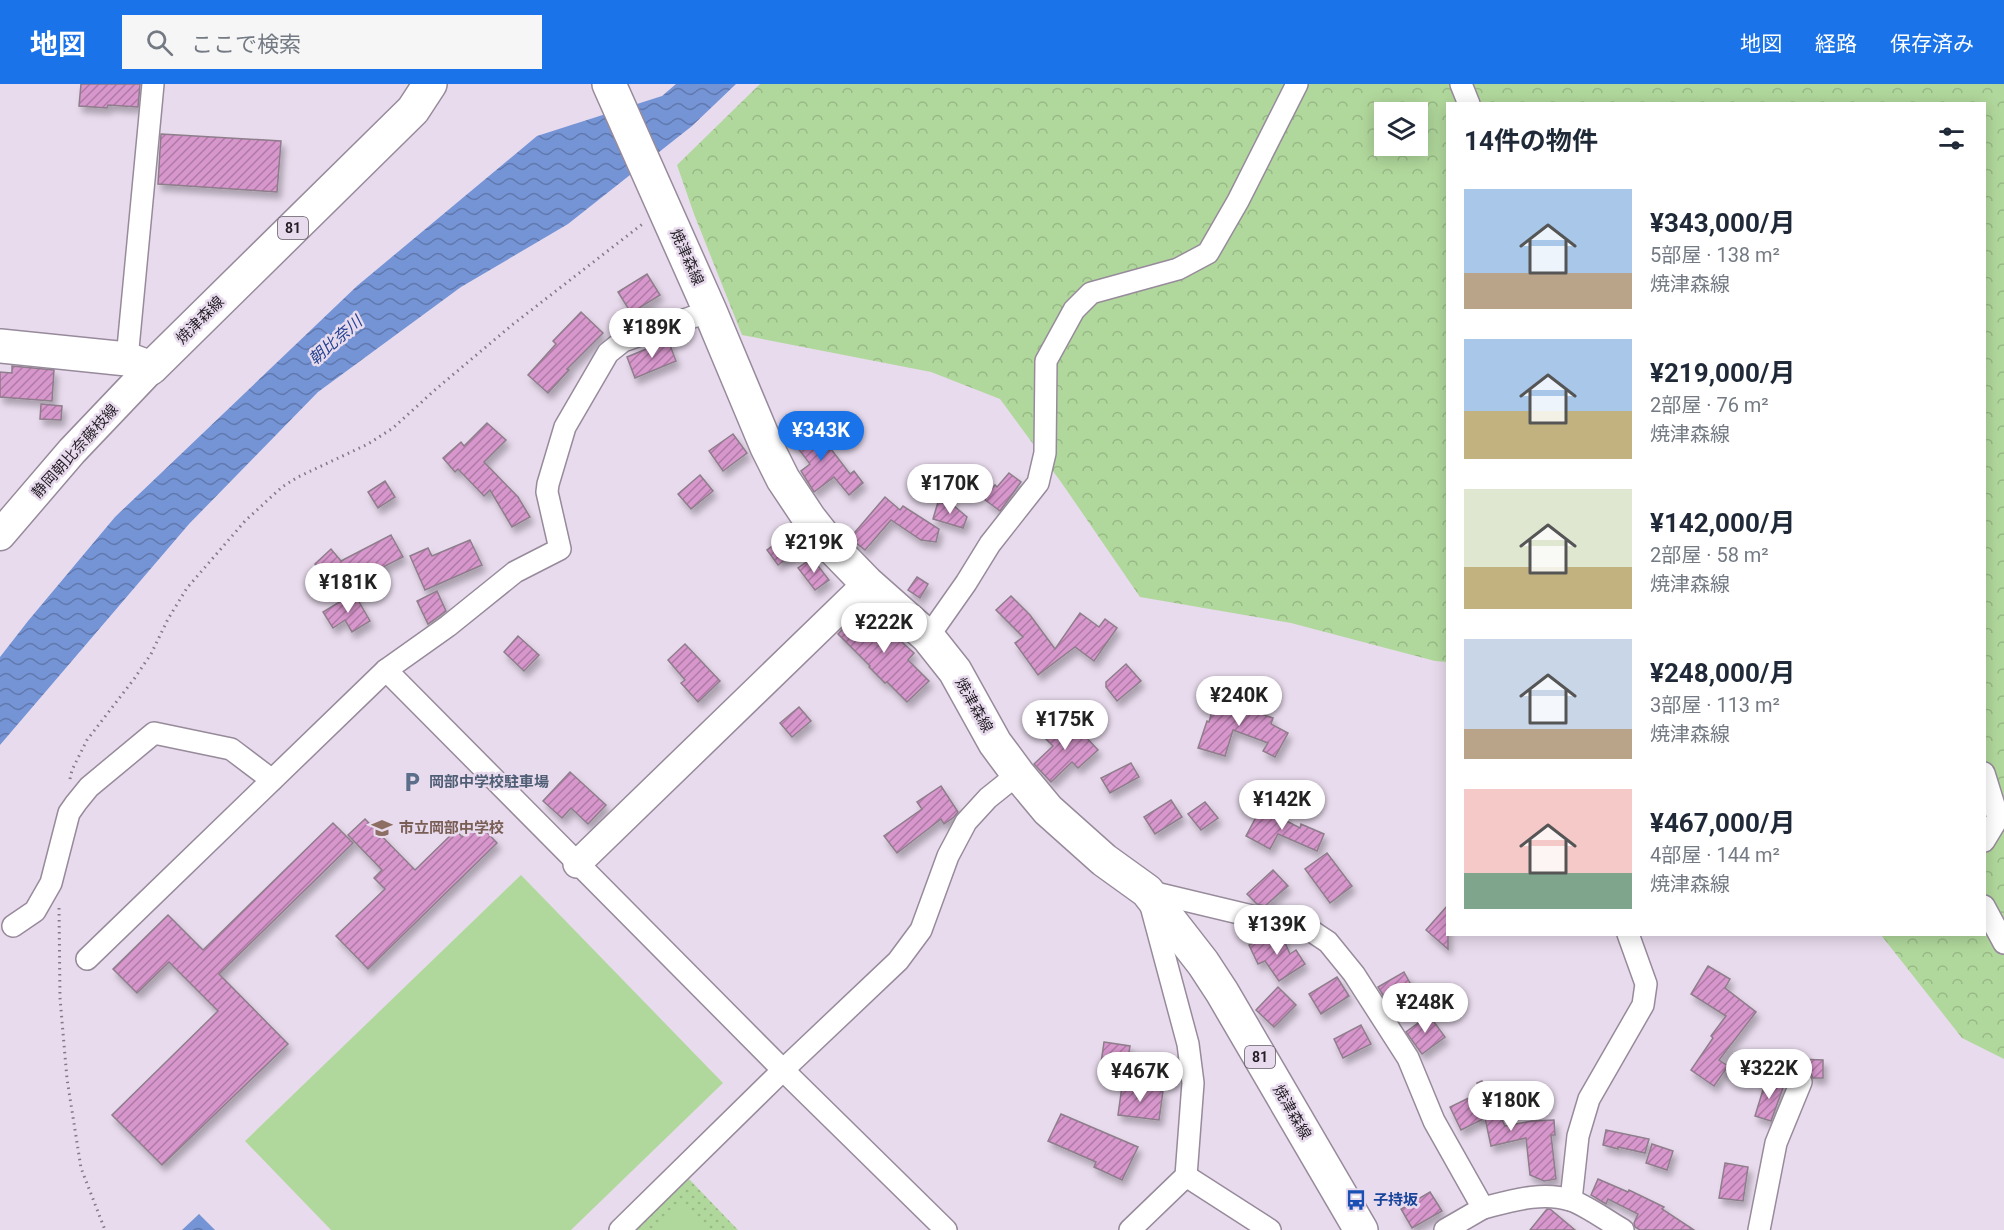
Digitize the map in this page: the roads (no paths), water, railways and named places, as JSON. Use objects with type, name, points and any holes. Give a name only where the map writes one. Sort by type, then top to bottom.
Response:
[{"type":"main road","name":"焼津森線","points":[[139,364],[413,110],[430,84]]},
{"type":"main road","name":"焼津森線","points":[[609,84],[656,211],[710,311],[766,447],[783,479],[809,519],[831,546],[867,583],[928,637],[955,671],[996,743],[1048,810],[1104,860],[1147,891],[1203,963],[1361,1230]]},
{"type":"main road","points":[[0,346],[139,364]]},
{"type":"main road","name":"静岡朝比奈藤枝線","points":[[0,535],[72,451],[139,364]]},
{"type":"street","points":[[139,364],[153,84]]},
{"type":"street","points":[[928,637],[990,544],[1038,483],[1045,453],[1046,361],[1074,310],[1091,293],[1178,269],[1209,253],[1297,84]]},
{"type":"street","points":[[1461,84],[1468,102]]},
{"type":"street","points":[[87,959],[386,670],[448,626],[515,572],[560,549],[547,492],[548,484],[565,427],[608,353],[623,341],[710,311]]},
{"type":"street","points":[[577,864],[867,583]]},
{"type":"street","points":[[386,670],[577,864],[946,1230]]},
{"type":"street","points":[[12,926],[35,911],[51,883],[72,808],[89,787],[154,732],[231,749],[272,780]]},
{"type":"street","points":[[620,1230],[898,961],[921,930],[948,856],[966,822],[988,798],[1018,774]]},
{"type":"street","points":[[1986,779],[1998,818],[1986,838]]},
{"type":"street","points":[[1130,1230],[1186,1176],[1193,1083],[1188,1044],[1147,891],[1310,930],[1329,942],[1354,974],[1408,1058],[1434,1121],[1483,1208]]},
{"type":"street","points":[[1986,910],[2004,943]]},
{"type":"street","points":[[1570,1200],[1578,1136],[1589,1099],[1643,1005],[1647,984],[1629,936]]},
{"type":"street","points":[[1759,1230],[1776,1143],[1801,1082]]},
{"type":"street","points":[[1186,1176],[1270,1230]]},
{"type":"street","points":[[1445,1230],[1483,1208],[1522,1198],[1549,1197],[1570,1200],[1623,1230]]},
{"type":"water","name":"朝比奈川","points":[[676,84],[736,84],[692,126],[568,224],[461,287],[318,392],[189,524],[0,745],[0,657],[115,517],[357,286],[537,136],[662,96]]},
{"type":"water","points":[[199,1214],[215,1230],[182,1230]]},
{"type":"place","name":"岡部中学校駐車場","points":[[412,782]]},
{"type":"place","name":"市立岡部中学校","points":[[382,828]]},
{"type":"place","name":"子持坂","points":[[1356,1200]]}]
